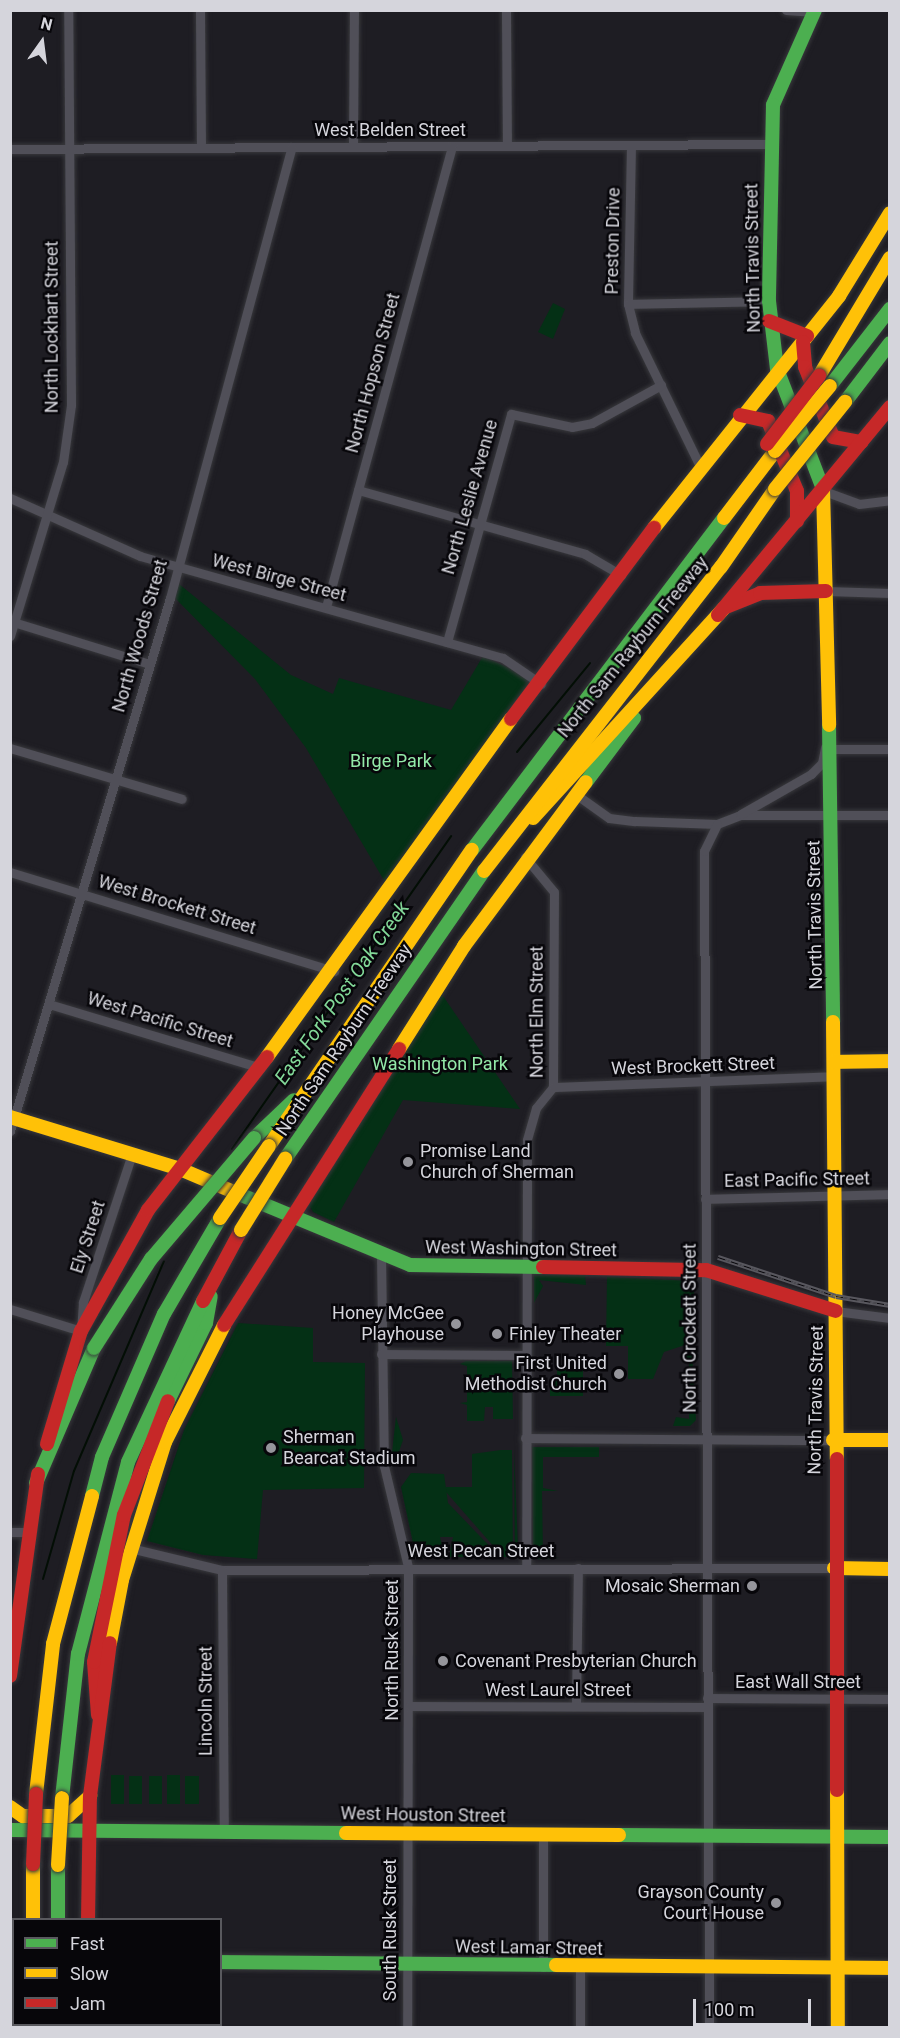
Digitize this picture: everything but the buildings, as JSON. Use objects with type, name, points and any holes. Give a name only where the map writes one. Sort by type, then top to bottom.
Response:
[{"type":"main road","name":"North Travis Street","points":[[815,11],[777,85],[770,144],[769,302],[777,369],[824,490],[830,727],[836,1197],[833,1440],[838,2028]]},
{"type":"main road","points":[[10,1676],[26,1532],[36,1483],[81,1331],[130,1236],[179,1169],[261,1068],[334,970],[478,764],[541,684],[700,466],[777,369],[805,339],[855,273],[890,213]]},
{"type":"main road","points":[[771,448],[863,310],[890,258]]},
{"type":"main road","name":"North Sam Rayburn Freeway","points":[[33,1918],[36,1794],[53,1644],[102,1457],[164,1314],[220,1218],[458,868],[707,539],[771,448],[830,386],[890,309]]},
{"type":"main road","points":[[770,321],[805,339]]},
{"type":"main road","points":[[805,339],[805,367],[833,437],[862,442]]},
{"type":"main road","name":"North Sam Rayburn Freeway","points":[[58,1918],[62,1798],[78,1654],[111,1516],[154,1399],[215,1276],[285,1159],[471,888],[643,660],[722,567],[775,489],[872,369],[890,343]]},
{"type":"main road","points":[[872,369],[890,359]]},
{"type":"main road","points":[[88,1918],[90,1796],[98,1715],[130,1548],[165,1442],[192,1385],[294,1215],[525,857],[724,608],[824,490],[890,407]]},
{"type":"main road","points":[[740,415],[768,421],[797,491],[797,521]]},
{"type":"main road","points":[[471,888],[724,608],[760,593],[826,591]]},
{"type":"main road","points":[[834,1062],[890,1061]]},
{"type":"main road","points":[[36,1483],[51,1443],[94,1348],[151,1259],[254,1138],[306,1090]]},
{"type":"main road","name":"West Washington Street","points":[[12,1122],[179,1169],[294,1215],[381,1254],[425,1267],[706,1270],[836,1311]]},
{"type":"main road","points":[[98,1715],[94,1662],[124,1515],[149,1440],[206,1323],[215,1276]]},
{"type":"main road","points":[[833,1440],[890,1440]]},
{"type":"main road","points":[[834,1569],[890,1569]]},
{"type":"main road","points":[[10,1808],[23,1816],[68,1816],[90,1796]]},
{"type":"main road","name":"West Houston Street","points":[[10,1830],[89,1828],[224,1832],[890,1837]]},
{"type":"main road","name":"West Lamar Street","points":[[222,1962],[406,1963],[543,1967],[890,1968]]},
{"type":"street","name":"North Lockhart Street","points":[[10,636],[49,510],[71,405],[68,10]]},
{"type":"street","points":[[200,10],[201,146]]},
{"type":"street","points":[[353,146],[354,10]]},
{"type":"street","points":[[506,10],[507,145]]},
{"type":"street","points":[[786,10],[815,11]]},
{"type":"street","name":"West Belden Street","points":[[10,148],[770,144]]},
{"type":"street","name":"Preston Drive","points":[[631,145],[628,303],[635,333],[700,466]]},
{"type":"street","name":"North Woods Street","points":[[12,1122],[178,568],[292,147]]},
{"type":"street","name":"North Hopson Street","points":[[326,608],[452,147]]},
{"type":"street","points":[[628,303],[769,302]]},
{"type":"street","name":"North Leslie Avenue","points":[[447,642],[511,414],[572,427],[608,416],[661,385]]},
{"type":"street","points":[[358,490],[585,554],[621,575]]},
{"type":"street","points":[[824,490],[860,504],[890,500]]},
{"type":"street","name":"West Birge Street","points":[[10,498],[49,510],[178,568],[503,658],[541,684]]},
{"type":"street","points":[[826,591],[890,593]]},
{"type":"street","points":[[13,621],[150,664]]},
{"type":"street","points":[[574,793],[609,818],[717,825],[811,774],[822,763],[830,727]]},
{"type":"street","points":[[10,748],[182,799]]},
{"type":"street","points":[[830,749],[890,749]]},
{"type":"street","points":[[740,814],[831,812],[890,814]]},
{"type":"street","name":"North Crockett Street","points":[[709,2028],[704,850],[717,825]]},
{"type":"street","name":"North Elm Street","points":[[525,857],[554,892],[553,1087],[536,1108],[527,1140],[526,1568]]},
{"type":"street","name":"West Brockett Street","points":[[10,872],[334,970]]},
{"type":"street","name":"West Pacific Street","points":[[49,1004],[261,1068]]},
{"type":"street","name":"West Brockett Street","points":[[553,1087],[704,1083],[834,1076]]},
{"type":"street","name":"Ely Street","points":[[81,1331],[83,1302],[132,1154]]},
{"type":"street","name":"East Pacific Street","points":[[705,1199],[890,1194]]},
{"type":"street","name":"North Rusk Street","points":[[381,1254],[384,1466],[408,1567],[410,1706],[406,1833]]},
{"type":"street","points":[[10,1309],[81,1331]]},
{"type":"street","points":[[836,1311],[890,1318]]},
{"type":"street","points":[[381,1353],[525,1355]]},
{"type":"street","points":[[525,1438],[707,1436],[833,1440]]},
{"type":"street","points":[[10,1532],[26,1532]]},
{"type":"street","name":"West Pecan Street","points":[[130,1548],[222,1569],[408,1567],[834,1569]]},
{"type":"street","points":[[576,1706],[578,1568]]},
{"type":"street","name":"Lincoln Street","points":[[222,1569],[224,1832]]},
{"type":"street","name":"East Wall Street","points":[[707,1702],[890,1699]]},
{"type":"street","name":"West Laurel Street","points":[[410,1706],[576,1706],[707,1702]]},
{"type":"street","name":"South Rusk Street","points":[[406,1833],[407,2028]]},
{"type":"street","points":[[543,1835],[543,1967]]},
{"type":"street","points":[[580,1967],[580,2028]]},
{"type":"green space","points":[[553,303],[565,309],[553,339],[538,332]]},
{"type":"green space","name":"Birge Park","points":[[179,584],[291,675],[333,694],[339,678],[451,710],[483,656],[528,677],[528,686],[385,882],[306,748],[255,679],[175,598]]},
{"type":"green space","name":"Washington Park","points":[[439,990],[520,1109],[403,1100],[334,1222],[313,1212],[308,1203]]},
{"type":"green space","points":[[534,1275],[585,1275],[586,1285],[539,1280],[543,1286],[534,1303]]},
{"type":"green space","points":[[607,1277],[694,1281],[694,1342],[664,1352],[653,1379],[628,1379],[628,1346],[606,1346]]},
{"type":"green space","name":"Sherman Bearcat Stadium","points":[[238,1323],[313,1328],[313,1362],[365,1363],[364,1488],[263,1490],[257,1559],[203,1555],[147,1541],[184,1430]]},
{"type":"green space","points":[[692,1352],[696,1420],[690,1426],[673,1426],[676,1417],[689,1419],[689,1360],[683,1355]]},
{"type":"green space","points":[[466,1361],[512,1361],[513,1419],[493,1419],[493,1407],[485,1407],[484,1421],[467,1421],[467,1405],[460,1403],[467,1402],[467,1366],[460,1364]]},
{"type":"green space","points":[[557,1370],[583,1370],[583,1396],[550,1396],[550,1378],[557,1377]]},
{"type":"green space","points":[[396,1417],[403,1440],[396,1460],[392,1452]]},
{"type":"green space","points":[[532,1447],[599,1447],[599,1457],[543,1457],[543,1488],[558,1491],[542,1491],[543,1555],[559,1558],[533,1559]]},
{"type":"green space","points":[[512,1450],[513,1557],[503,1557],[446,1492],[446,1487],[472,1487],[472,1454]]},
{"type":"green space","points":[[514,1450],[518,1547],[515,1557]]},
{"type":"green space","points":[[411,1473],[444,1474],[448,1503],[500,1557],[449,1557],[453,1537],[440,1537],[445,1558],[416,1557],[401,1487]]},
{"type":"green space","points":[[111,1775],[124,1775],[124,1804],[111,1804]]},
{"type":"green space","points":[[167,1775],[180,1775],[180,1804],[167,1804]]},
{"type":"green space","points":[[129,1776],[142,1776],[142,1804],[129,1804]]},
{"type":"green space","points":[[149,1776],[162,1776],[162,1804],[149,1804]]},
{"type":"green space","points":[[185,1776],[199,1776],[199,1804],[185,1804]]},
{"type":"waterway","name":"East Fork Post Oak Creek","points":[[517,752],[590,663]]},
{"type":"waterway","name":"East Fork Post Oak Creek","points":[[232,1149],[451,836]]},
{"type":"waterway","name":"East Fork Post Oak Creek","points":[[43,1579],[74,1471],[164,1261]]},
{"type":"railway","points":[[718,1257],[836,1296],[890,1305]]},
{"type":"traffic: fast","points":[[815,10],[773,105],[769,301],[777,369],[823,489]]},
{"type":"traffic: fast","points":[[830,386],[890,309]]},
{"type":"traffic: fast","points":[[845,402],[890,343]]},
{"type":"traffic: fast","points":[[472,850],[724,518]]},
{"type":"traffic: fast","points":[[586,782],[634,718]]},
{"type":"traffic: fast","points":[[829,725],[833,1022]]},
{"type":"traffic: fast","points":[[285,1159],[484,871]]},
{"type":"traffic: fast","points":[[254,1138],[294,1100]]},
{"type":"traffic: fast","points":[[94,1348],[151,1259],[254,1138]]},
{"type":"traffic: fast","points":[[234,1192],[410,1265],[543,1267]]},
{"type":"traffic: fast","points":[[92,1496],[102,1457],[164,1314],[220,1218]]},
{"type":"traffic: fast","points":[[168,1401],[206,1323],[211,1296]]},
{"type":"traffic: fast","points":[[62,1798],[78,1654],[128,1462],[203,1301]]},
{"type":"traffic: fast","points":[[36,1483],[94,1348]]},
{"type":"traffic: fast","points":[[10,1830],[346,1833]]},
{"type":"traffic: fast","points":[[619,1835],[890,1837]]},
{"type":"traffic: fast","points":[[58,1865],[58,1918]]},
{"type":"traffic: fast","points":[[222,1962],[556,1965]]},
{"type":"traffic: slow","points":[[654,528],[839,296],[890,213]]},
{"type":"traffic: slow","points":[[819,376],[890,258]]},
{"type":"traffic: slow","points":[[775,451],[830,386]]},
{"type":"traffic: slow","points":[[775,489],[845,402]]},
{"type":"traffic: slow","points":[[724,518],[775,451]]},
{"type":"traffic: slow","points":[[484,871],[721,567],[775,489]]},
{"type":"traffic: slow","points":[[823,489],[829,725]]},
{"type":"traffic: slow","points":[[533,818],[724,608]]},
{"type":"traffic: slow","points":[[267,1057],[511,719]]},
{"type":"traffic: slow","points":[[399,1049],[464,946],[586,782]]},
{"type":"traffic: slow","points":[[269,1146],[472,850]]},
{"type":"traffic: slow","points":[[833,1022],[837,1459]]},
{"type":"traffic: slow","points":[[834,1062],[890,1061]]},
{"type":"traffic: slow","points":[[10,1117],[180,1169],[234,1192]]},
{"type":"traffic: slow","points":[[220,1218],[269,1146]]},
{"type":"traffic: slow","points":[[241,1230],[285,1159]]},
{"type":"traffic: slow","points":[[110,1643],[122,1580],[165,1442],[224,1325]]},
{"type":"traffic: slow","points":[[833,1440],[890,1440]]},
{"type":"traffic: slow","points":[[36,1794],[53,1644],[92,1496]]},
{"type":"traffic: slow","points":[[834,1568],[890,1569]]},
{"type":"traffic: slow","points":[[837,1790],[838,2028]]},
{"type":"traffic: slow","points":[[10,1807],[23,1816],[68,1816],[90,1796]]},
{"type":"traffic: slow","points":[[58,1865],[62,1798]]},
{"type":"traffic: slow","points":[[346,1833],[619,1835]]},
{"type":"traffic: slow","points":[[33,1864],[33,1918]]},
{"type":"traffic: slow","points":[[556,1965],[890,1968]]},
{"type":"traffic: jam","points":[[769,321],[807,336]]},
{"type":"traffic: jam","points":[[803,342],[805,367],[833,437],[862,442]]},
{"type":"traffic: jam","points":[[767,444],[819,376]]},
{"type":"traffic: jam","points":[[718,615],[890,407]]},
{"type":"traffic: jam","points":[[740,415],[768,421],[797,491],[797,521]]},
{"type":"traffic: jam","points":[[511,719],[654,528]]},
{"type":"traffic: jam","points":[[726,607],[760,593],[826,591]]},
{"type":"traffic: jam","points":[[224,1325],[399,1049]]},
{"type":"traffic: jam","points":[[47,1444],[81,1331],[148,1210],[267,1057]]},
{"type":"traffic: jam","points":[[203,1301],[241,1230]]},
{"type":"traffic: jam","points":[[543,1267],[706,1270],[836,1311]]},
{"type":"traffic: jam","points":[[98,1715],[94,1662],[124,1515],[168,1401]]},
{"type":"traffic: jam","points":[[837,1459],[837,1790]]},
{"type":"traffic: jam","points":[[10,1676],[38,1474]]},
{"type":"traffic: jam","points":[[88,1918],[90,1796],[110,1643]]},
{"type":"traffic: jam","points":[[33,1864],[36,1794]]},
{"type":"place","name":"Promise Land Church of Sherman","points":[[408,1162]]},
{"type":"place","name":"Honey McGee Playhouse","points":[[456,1324]]},
{"type":"place","name":"Finley Theater","points":[[497,1334]]},
{"type":"place","name":"First United Methodist Church","points":[[619,1374]]},
{"type":"place","name":"Sherman Bearcat Stadium","points":[[271,1448]]},
{"type":"place","name":"Mosaic Sherman","points":[[752,1586]]},
{"type":"place","name":"Covenant Presbyterian Church","points":[[443,1661]]},
{"type":"place","name":"Grayson County Court House","points":[[776,1903]]}]
